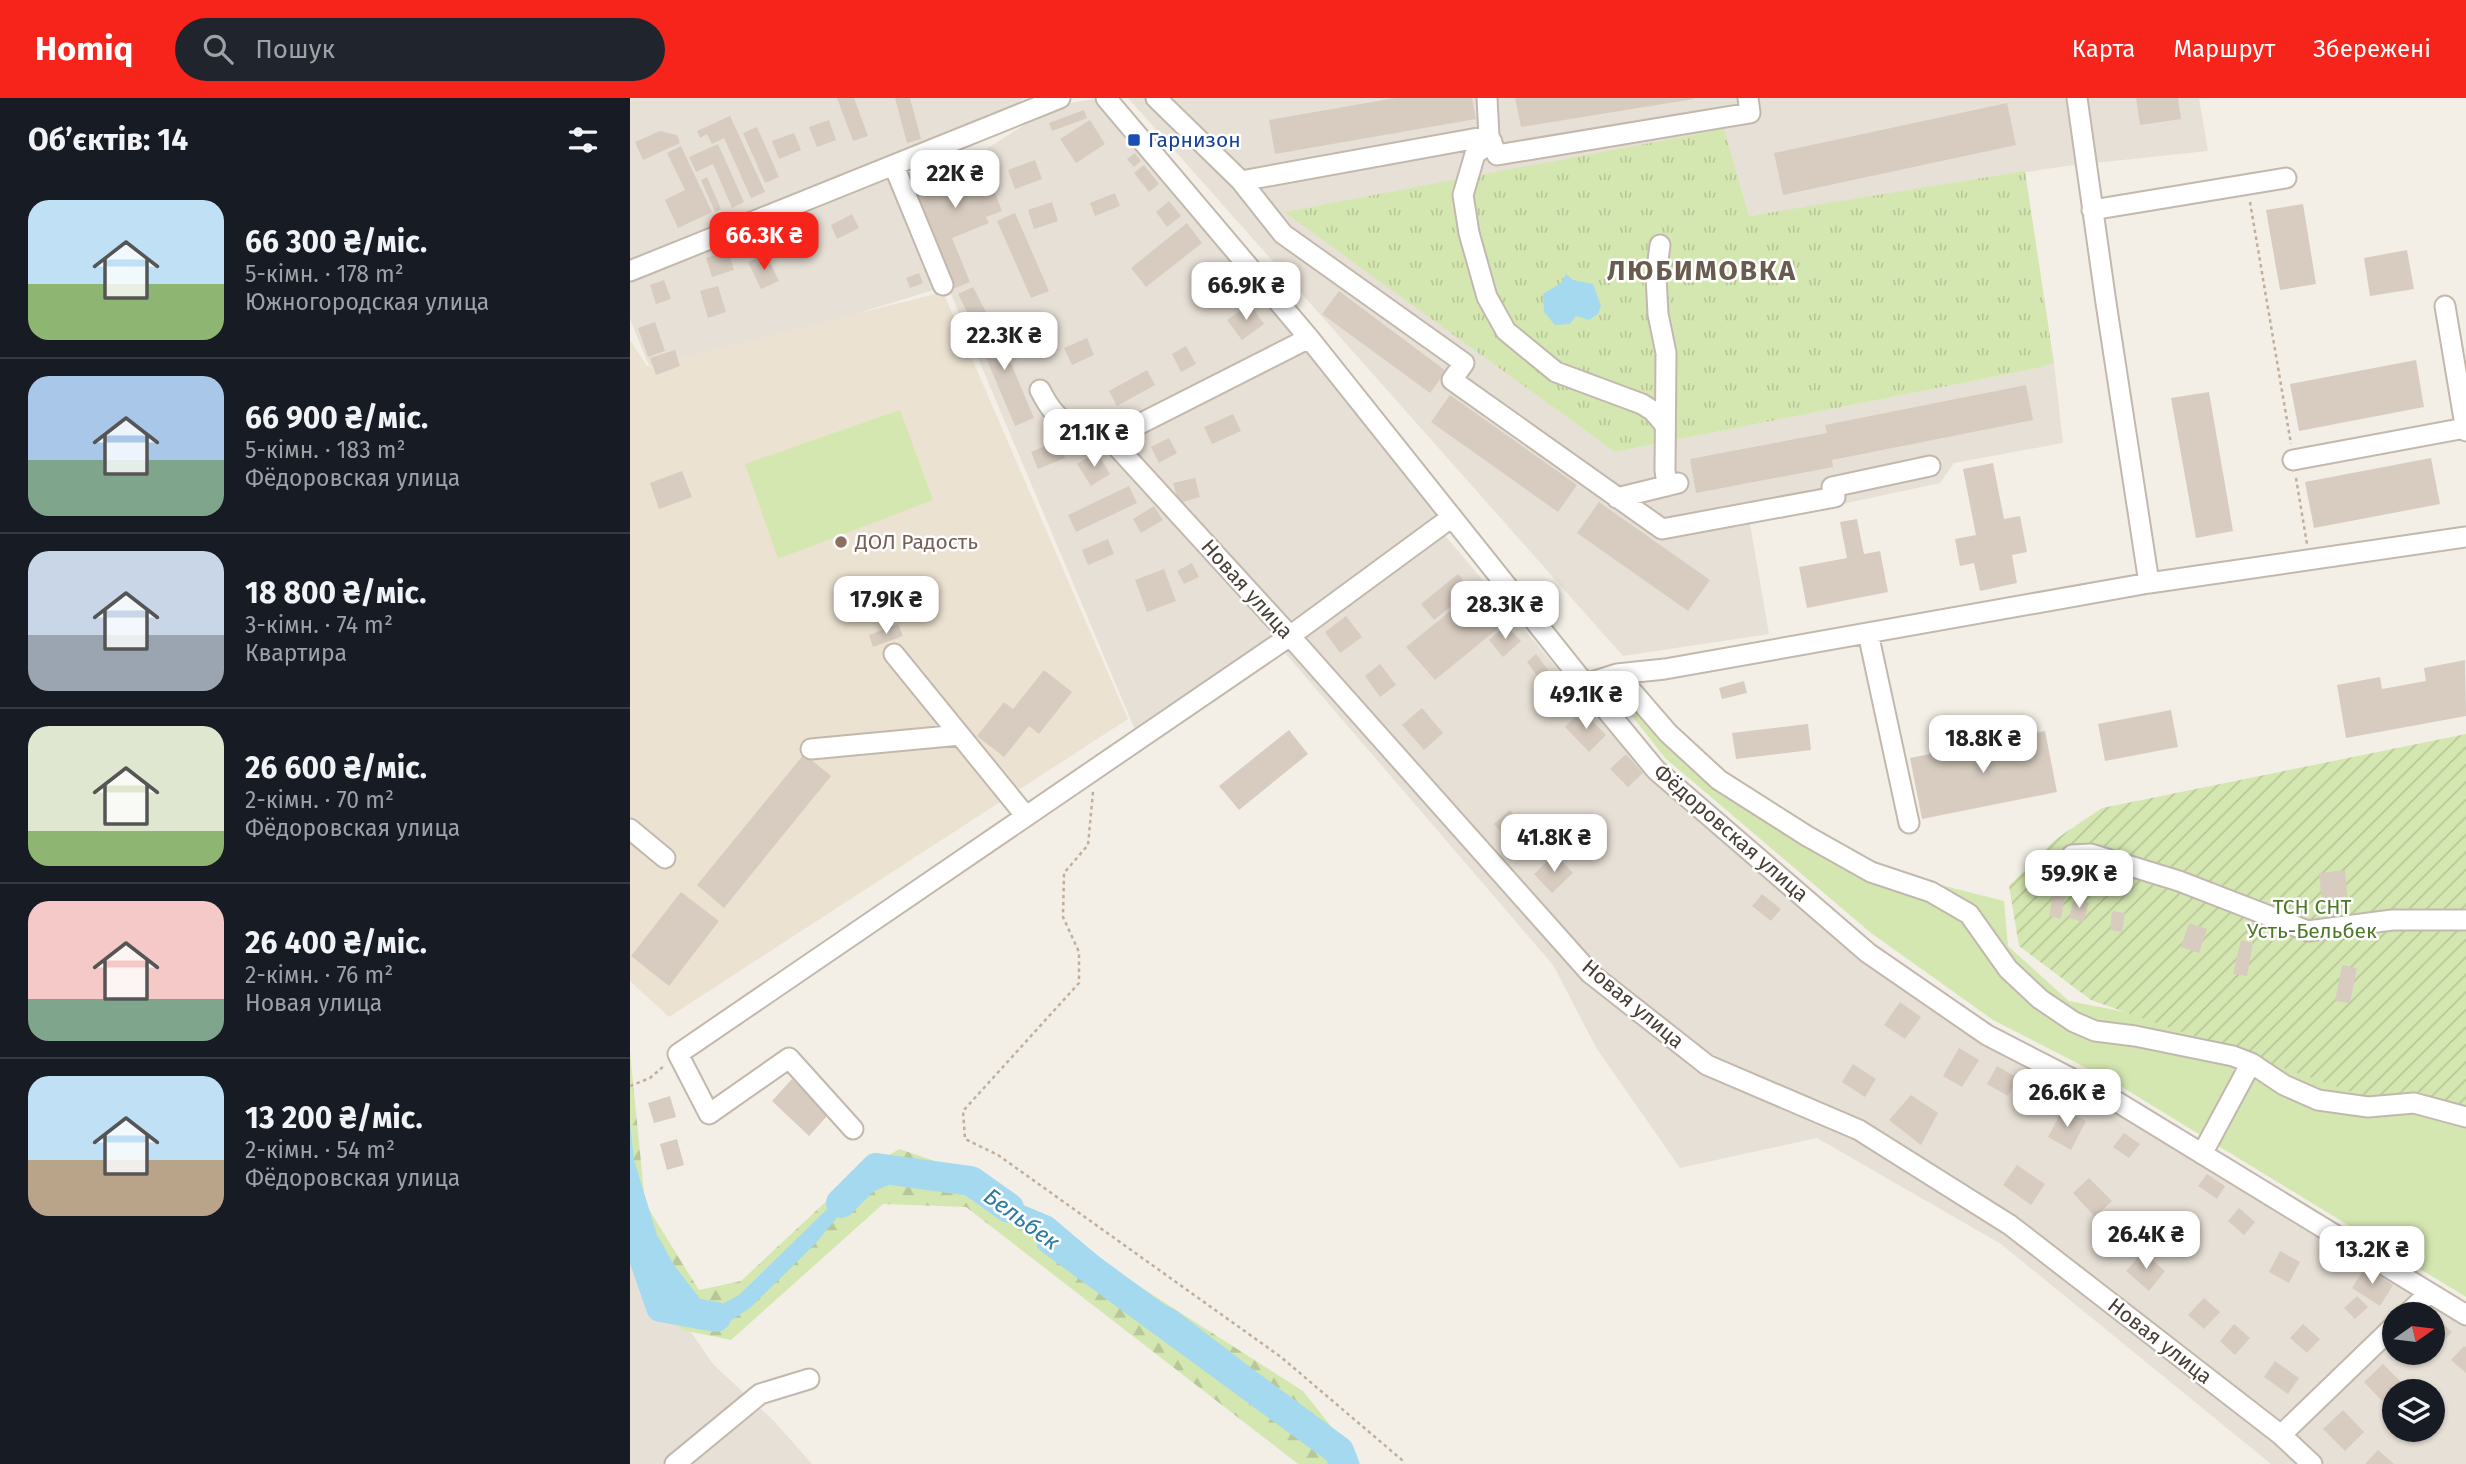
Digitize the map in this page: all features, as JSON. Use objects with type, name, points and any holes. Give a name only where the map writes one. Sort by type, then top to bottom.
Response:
[{"type":"street","points":[[630,271],[1060,98]]},
{"type":"street","name":"Фёдоровская улица","points":[[1106,98],[1309,338],[1656,770],[1868,953],[1987,1035],[2119,1103],[2466,1315]]},
{"type":"street","points":[[1156,98],[1241,181],[1283,234],[1464,363],[1451,380],[1662,529],[1835,497],[1832,487],[1930,466]]},
{"type":"street","points":[[1486,98],[1490,139],[1497,155],[1750,113],[1748,98]]},
{"type":"street","points":[[2077,98],[2149,583]]},
{"type":"street","points":[[1241,181],[1490,139]]},
{"type":"street","points":[[1490,139],[1475,154],[1463,195],[1469,233],[1488,297],[1507,331],[1556,372],[1642,404],[1653,411],[1665,425]]},
{"type":"street","points":[[894,166],[943,285]]},
{"type":"street","points":[[2092,210],[2286,178]]},
{"type":"street","points":[[1617,498],[1672,485],[1665,470],[1665,353],[1658,314],[1656,276],[1660,245]]},
{"type":"street","points":[[2294,460],[2466,430],[2445,306]]},
{"type":"street","points":[[1040,390],[1051,412],[1066,424],[1110,439],[1309,338]]},
{"type":"street","name":"Новая улица","points":[[1110,439],[1290,636],[1590,973],[1707,1065],[1858,1130],[2010,1225],[2281,1435],[2312,1464]]},
{"type":"street","points":[[853,1129],[789,1058],[709,1114],[678,1054],[1026,815],[1102,767],[1290,636],[1452,517]]},
{"type":"street","points":[[1585,684],[1617,674],[1665,669],[2149,583],[2466,537]]},
{"type":"street","points":[[1868,634],[1909,823]]},
{"type":"street","points":[[894,654],[1026,815]]},
{"type":"street","points":[[1617,674],[1668,733],[1719,780],[1807,836],[1871,872],[1931,892],[1969,914],[2008,969],[2040,999],[2074,1022],[2095,1031],[2136,1036],[2233,1056],[2251,1063],[2284,1085],[2318,1100],[2368,1107],[2414,1103],[2466,1117]]},
{"type":"street","points":[[811,749],[960,735]]},
{"type":"street","points":[[630,829],[665,858]]},
{"type":"street","points":[[2072,855],[2091,854],[2179,881],[2308,931],[2392,920],[2466,920]]},
{"type":"street","points":[[2202,1154],[2251,1063]]},
{"type":"street","points":[[2420,1302],[2429,1293]]},
{"type":"street","points":[[2281,1435],[2382,1338]]},
{"type":"street","points":[[675,1464],[760,1394],[809,1379]]},
{"type":"path","points":[[2247,185],[2310,560]]},
{"type":"path","points":[[1102,767],[1094,783],[1088,845],[1064,873],[1063,917],[1079,952],[1079,983],[963,1111],[965,1139],[998,1155],[1281,1357],[1404,1464]]},
{"type":"path","points":[[630,1086],[650,1078],[678,1054]]},
{"type":"shaded area","points":[[630,98],[1024,98],[1005,112],[630,261]]},
{"type":"shaded area","points":[[1128,98],[2199,98],[2208,151],[2066,166],[1749,216],[1724,130],[1285,212],[1615,452],[2054,363],[2063,443],[1954,463],[1940,483],[1750,524],[1769,634],[1623,656]]},
{"type":"shaded area","points":[[1093,99],[1110,110],[1307,347],[1442,517],[1282,635],[1136,732],[926,235],[971,178],[964,159],[980,153],[1054,106]]},
{"type":"shaded area","points":[[891,176],[937,289],[656,375],[647,361],[630,319],[630,279]]},
{"type":"shaded area","name":"ДОЛ Радость","points":[[943,292],[1128,719],[669,1017],[630,981],[630,340],[647,366]]},
{"type":"shaded area","points":[[1442,532],[1652,781],[1866,962],[1983,1045],[2115,1111],[2428,1302],[2382,1302],[2382,1365],[2445,1365],[2445,1312],[2466,1325],[2466,1464],[2271,1464],[2001,1244],[1817,1138],[1680,1168],[1597,1049],[1553,965],[1285,653]]},
{"type":"shaded area","points":[[630,1243],[713,1364],[774,1421],[812,1464],[630,1464]]},
{"type":"green space","points":[[1724,129],[1749,216],[2025,171],[2054,363],[1615,452],[1284,212]]},
{"type":"green space","points":[[900,410],[933,500],[778,559],[745,464]]},
{"type":"green space","points":[[1634,682],[1685,746],[1862,865],[2004,901],[2008,946],[2069,1001],[2216,1030],[2466,1096],[2466,1297],[2112,1081],[1993,1020],[1871,933],[1665,758],[1611,689]]},
{"type":"green space","name":"ТСН СНТ Усть-Бельбек","points":[[2466,734],[2466,1125],[2349,1091],[2091,1000],[2019,946],[2009,886],[2056,839],[2102,808]]},
{"type":"green space","points":[[630,1051],[645,1203],[699,1290],[741,1281],[848,1181],[899,1149],[953,1167],[1303,1391],[1361,1464],[1298,1464],[966,1207],[883,1204],[731,1340],[682,1330],[630,1261]]},
{"type":"water","points":[[1566,274],[1573,280],[1593,284],[1601,306],[1598,314],[1589,320],[1576,316],[1570,324],[1555,325],[1544,312],[1543,294],[1561,283]]},
{"type":"water","name":"Бельбек","points":[[630,1122],[634,1160],[657,1235],[674,1265],[701,1300],[718,1306],[739,1295],[855,1182],[904,1159],[929,1166],[1052,1217],[1142,1293],[1177,1311],[1307,1411],[1331,1435],[1352,1464],[1339,1464],[1290,1428],[1267,1408],[1251,1387],[1084,1264],[982,1198],[929,1184],[900,1180],[870,1193],[840,1214],[815,1244],[750,1308],[719,1328],[694,1326],[677,1311],[661,1307],[630,1218]]},
{"type":"building","points":[[837,98],[854,98],[868,136],[853,141]]},
{"type":"building","points":[[895,98],[910,98],[921,139],[907,143]]},
{"type":"building","points":[[1395,98],[1472,98],[1476,119],[1275,154],[1269,120]]},
{"type":"building","points":[[1515,98],[1694,98],[1694,99],[1521,127]]},
{"type":"building","points":[[2136,98],[2178,98],[2181,119],[2140,125]]},
{"type":"building","points":[[2007,103],[2016,145],[1783,195],[1774,153]]},
{"type":"building","points":[[1084,110],[1087,118],[1052,131],[1049,123]]},
{"type":"building","points":[[730,116],[765,192],[751,198],[724,138],[712,144],[707,134],[700,138],[697,131]]},
{"type":"building","points":[[829,120],[836,140],[817,147],[809,127]]},
{"type":"building","points":[[1090,120],[1105,144],[1076,163],[1060,139]]},
{"type":"building","points":[[757,127],[779,177],[765,183],[743,133]]},
{"type":"building","points":[[660,131],[677,135],[680,143],[643,160],[635,142]]},
{"type":"building","points":[[794,133],[801,150],[779,159],[772,141]]},
{"type":"building","points":[[718,144],[744,202],[732,208],[713,164],[696,172],[689,157]]},
{"type":"building","points":[[681,146],[712,212],[678,228],[665,200],[685,190],[667,153]]},
{"type":"building","points":[[980,153],[1002,211],[986,217],[989,223],[952,238],[970,282],[948,291],[909,179]]},
{"type":"building","points":[[1135,153],[1141,161],[1134,167],[1127,159]]},
{"type":"building","points":[[1035,160],[1042,179],[1015,189],[1008,170]]},
{"type":"building","points":[[1144,165],[1159,184],[1149,192],[1134,173]]},
{"type":"building","points":[[707,177],[721,209],[715,212],[701,180]]},
{"type":"building","points":[[1115,193],[1120,206],[1095,216],[1090,203]]},
{"type":"building","points":[[1169,201],[1181,216],[1167,227],[1156,212]]},
{"type":"building","points":[[1052,202],[1058,221],[1034,229],[1028,210]]},
{"type":"building","points":[[2303,204],[2316,284],[2280,290],[2266,210]]},
{"type":"building","points":[[1015,213],[1049,291],[1031,298],[997,221]]},
{"type":"building","points":[[852,214],[859,228],[837,239],[831,225]]},
{"type":"building","points":[[1187,223],[1202,243],[1146,287],[1131,268]]},
{"type":"building","points":[[815,233],[819,248],[798,255],[793,240]]},
{"type":"building","points":[[2407,250],[2414,289],[2370,296],[2364,258]]},
{"type":"building","points":[[728,251],[734,270],[712,277],[706,258]]},
{"type":"building","points":[[766,254],[779,281],[761,289],[748,262]]},
{"type":"building","points":[[919,273],[923,283],[910,288],[906,278]]},
{"type":"building","points":[[664,280],[671,299],[656,304],[650,285]]},
{"type":"building","points":[[718,286],[726,312],[708,318],[700,291]]},
{"type":"building","points":[[973,287],[986,312],[971,320],[958,294]]},
{"type":"building","points":[[1339,291],[1446,371],[1430,393],[1322,314]]},
{"type":"building","points":[[1250,304],[1264,324],[1242,340],[1227,320]]},
{"type":"building","points":[[992,319],[1034,418],[1015,426],[973,327]]},
{"type":"building","points":[[655,322],[665,351],[648,357],[638,328]]},
{"type":"building","points":[[1087,338],[1094,355],[1072,365],[1064,348]]},
{"type":"building","points":[[1186,346],[1196,364],[1181,372],[1172,354]]},
{"type":"building","points":[[675,350],[680,366],[656,375],[650,358]]},
{"type":"building","points":[[2416,360],[2424,407],[2299,431],[2290,384]]},
{"type":"building","points":[[1147,370],[1155,385],[1117,406],[1109,391]]},
{"type":"building","points":[[2026,385],[2033,420],[1832,460],[1833,467],[1696,493],[1690,459],[1827,433],[1825,425]]},
{"type":"building","points":[[2209,392],[2233,531],[2196,538],[2171,398]]},
{"type":"building","points":[[1450,395],[1577,485],[1558,512],[1431,422]]},
{"type":"building","points":[[1233,414],[1241,431],[1212,444],[1204,427]]},
{"type":"building","points":[[1169,438],[1177,453],[1159,463],[1151,447]]},
{"type":"building","points":[[1058,441],[1065,458],[1038,469],[1031,452]]},
{"type":"building","points":[[1097,452],[1110,474],[1091,486],[1077,464]]},
{"type":"building","points":[[2431,458],[2440,504],[2314,528],[2305,482]]},
{"type":"building","points":[[1993,463],[2004,519],[2020,516],[2027,552],[2012,555],[2017,583],[1980,591],[1974,563],[1960,566],[1955,539],[1976,535],[1963,469]]},
{"type":"building","points":[[682,471],[692,497],[659,509],[650,483]]},
{"type":"building","points":[[1195,478],[1200,497],[1179,503],[1173,483]]},
{"type":"building","points":[[1129,486],[1137,503],[1076,532],[1068,515]]},
{"type":"building","points":[[1599,502],[1710,580],[1688,611],[1577,533]]},
{"type":"building","points":[[1154,506],[1163,520],[1141,533],[1133,519]]},
{"type":"building","points":[[1857,519],[1864,554],[1880,551],[1888,592],[1807,608],[1799,567],[1847,558],[1840,522]]},
{"type":"building","points":[[1108,539],[1114,554],[1088,565],[1082,550]]},
{"type":"building","points":[[1192,563],[1199,577],[1184,584],[1177,571]]},
{"type":"building","points":[[1164,569],[1176,601],[1147,612],[1135,580]]},
{"type":"building","points":[[1458,574],[1471,590],[1434,620],[1421,604]]},
{"type":"building","points":[[1485,583],[1513,616],[1435,680],[1406,647]]},
{"type":"building","points":[[1346,616],[1362,637],[1340,653],[1325,632]]},
{"type":"building","points":[[898,624],[903,636],[873,647],[869,635]]},
{"type":"building","points":[[1506,625],[1521,641],[1503,657],[1489,640]]},
{"type":"building","points":[[1536,654],[1551,674],[1541,681],[1527,662]]},
{"type":"building","points":[[2465,660],[2466,716],[2346,738],[2337,685],[2380,677],[2382,689],[2426,681],[2424,668]]},
{"type":"building","points":[[1380,664],[1396,685],[1380,697],[1365,676]]},
{"type":"building","points":[[1044,670],[1072,692],[1039,734],[1029,726],[1004,757],[977,736],[1004,702],[1013,709]]},
{"type":"building","points":[[1744,681],[1747,693],[1722,699],[1719,688]]},
{"type":"building","points":[[1422,708],[1443,733],[1424,750],[1402,725]]},
{"type":"building","points":[[1582,710],[1606,735],[1589,752],[1565,727]]},
{"type":"building","points":[[2171,710],[2178,747],[2105,761],[2098,724]]},
{"type":"building","points":[[1808,724],[1811,750],[1736,759],[1732,733]]},
{"type":"building","points":[[1289,730],[1308,754],[1239,810],[1219,786]]},
{"type":"building","points":[[2045,731],[2057,792],[1922,819],[1910,758]]},
{"type":"building","points":[[804,754],[831,776],[724,908],[697,885]]},
{"type":"building","points":[[1626,754],[1643,773],[1628,787],[1610,769]]},
{"type":"building","points":[[1510,810],[1522,825],[1507,839],[1494,824]]},
{"type":"building","points":[[1555,854],[1573,873],[1552,893],[1534,874]]},
{"type":"building","points":[[2345,870],[2348,902],[2322,904],[2319,873]]},
{"type":"building","points":[[681,892],[719,921],[669,986],[631,956]]},
{"type":"building","points":[[1762,894],[1781,909],[1771,921],[1752,906]]},
{"type":"building","points":[[2053,895],[2065,897],[2061,919],[2049,916]]},
{"type":"building","points":[[2074,899],[2089,903],[2083,922],[2069,918]]},
{"type":"building","points":[[2112,911],[2125,913],[2122,932],[2110,930]]},
{"type":"building","points":[[2189,923],[2207,929],[2199,953],[2181,947]]},
{"type":"building","points":[[2241,940],[2253,943],[2247,976],[2233,974]]},
{"type":"building","points":[[2342,965],[2357,968],[2350,1003],[2335,1001]]},
{"type":"building","points":[[1900,1002],[1921,1017],[1905,1039],[1884,1025]]},
{"type":"building","points":[[1959,1048],[1979,1060],[1962,1087],[1943,1076]]},
{"type":"building","points":[[1853,1064],[1876,1079],[1865,1097],[1842,1082]]},
{"type":"building","points":[[1997,1066],[2018,1078],[2008,1096],[1987,1084]]},
{"type":"building","points":[[792,1079],[829,1114],[809,1136],[772,1101]]},
{"type":"building","points":[[1911,1095],[1938,1113],[1921,1145],[1889,1120]]},
{"type":"building","points":[[670,1096],[676,1117],[654,1123],[648,1103]]},
{"type":"building","points":[[2063,1109],[2086,1121],[2071,1150],[2048,1137]]},
{"type":"building","points":[[2124,1133],[2140,1144],[2129,1158],[2113,1147]]},
{"type":"building","points":[[677,1139],[684,1165],[667,1170],[660,1144]]},
{"type":"building","points":[[2017,1165],[2045,1184],[2031,1205],[2003,1185]]},
{"type":"building","points":[[2207,1174],[2225,1186],[2217,1199],[2198,1186]]},
{"type":"building","points":[[2089,1178],[2112,1201],[2095,1217],[2073,1193]]},
{"type":"building","points":[[2239,1208],[2255,1222],[2244,1235],[2228,1221]]},
{"type":"building","points":[[2280,1251],[2300,1262],[2289,1283],[2269,1272]]},
{"type":"building","points":[[2143,1252],[2165,1271],[2149,1291],[2126,1271]]},
{"type":"building","points":[[2365,1267],[2393,1285],[2380,1306],[2352,1288]]},
{"type":"building","points":[[2357,1296],[2368,1307],[2355,1319],[2344,1308]]},
{"type":"building","points":[[2204,1298],[2220,1312],[2204,1329],[2188,1315]]},
{"type":"building","points":[[2234,1324],[2250,1338],[2235,1355],[2220,1341]]},
{"type":"building","points":[[2303,1324],[2320,1339],[2307,1353],[2290,1338]]},
{"type":"building","points":[[2445,1326],[2452,1332],[2445,1340]]},
{"type":"building","points":[[2466,1347],[2466,1373],[2451,1360]]},
{"type":"building","points":[[2275,1361],[2299,1378],[2288,1394],[2264,1377]]},
{"type":"building","points":[[2382,1365],[2398,1379],[2382,1379],[2382,1401],[2364,1382]]},
{"type":"building","points":[[2343,1410],[2364,1432],[2345,1451],[2323,1429]]},
{"type":"building","points":[[2378,1450],[2394,1464],[2365,1464]]},
{"type":"waterway","name":"Бельбек","points":[[841,1203],[876,1168],[971,1181],[1009,1208]]},
{"type":"waterway","name":"Бельбек","points":[[630,1218],[661,1307],[716,1317]]},
{"type":"waterway","name":"Бельбек","points":[[1051,1240],[1339,1451],[1344,1464]]},
{"type":"place","name":"Гарнизон","points":[[1134,140]]},
{"type":"place","name":"ДОЛ Радость","points":[[841,542]]},
{"type":"district","name":"ЛЮБИМОВКА","points":[[1702,270]]}]
